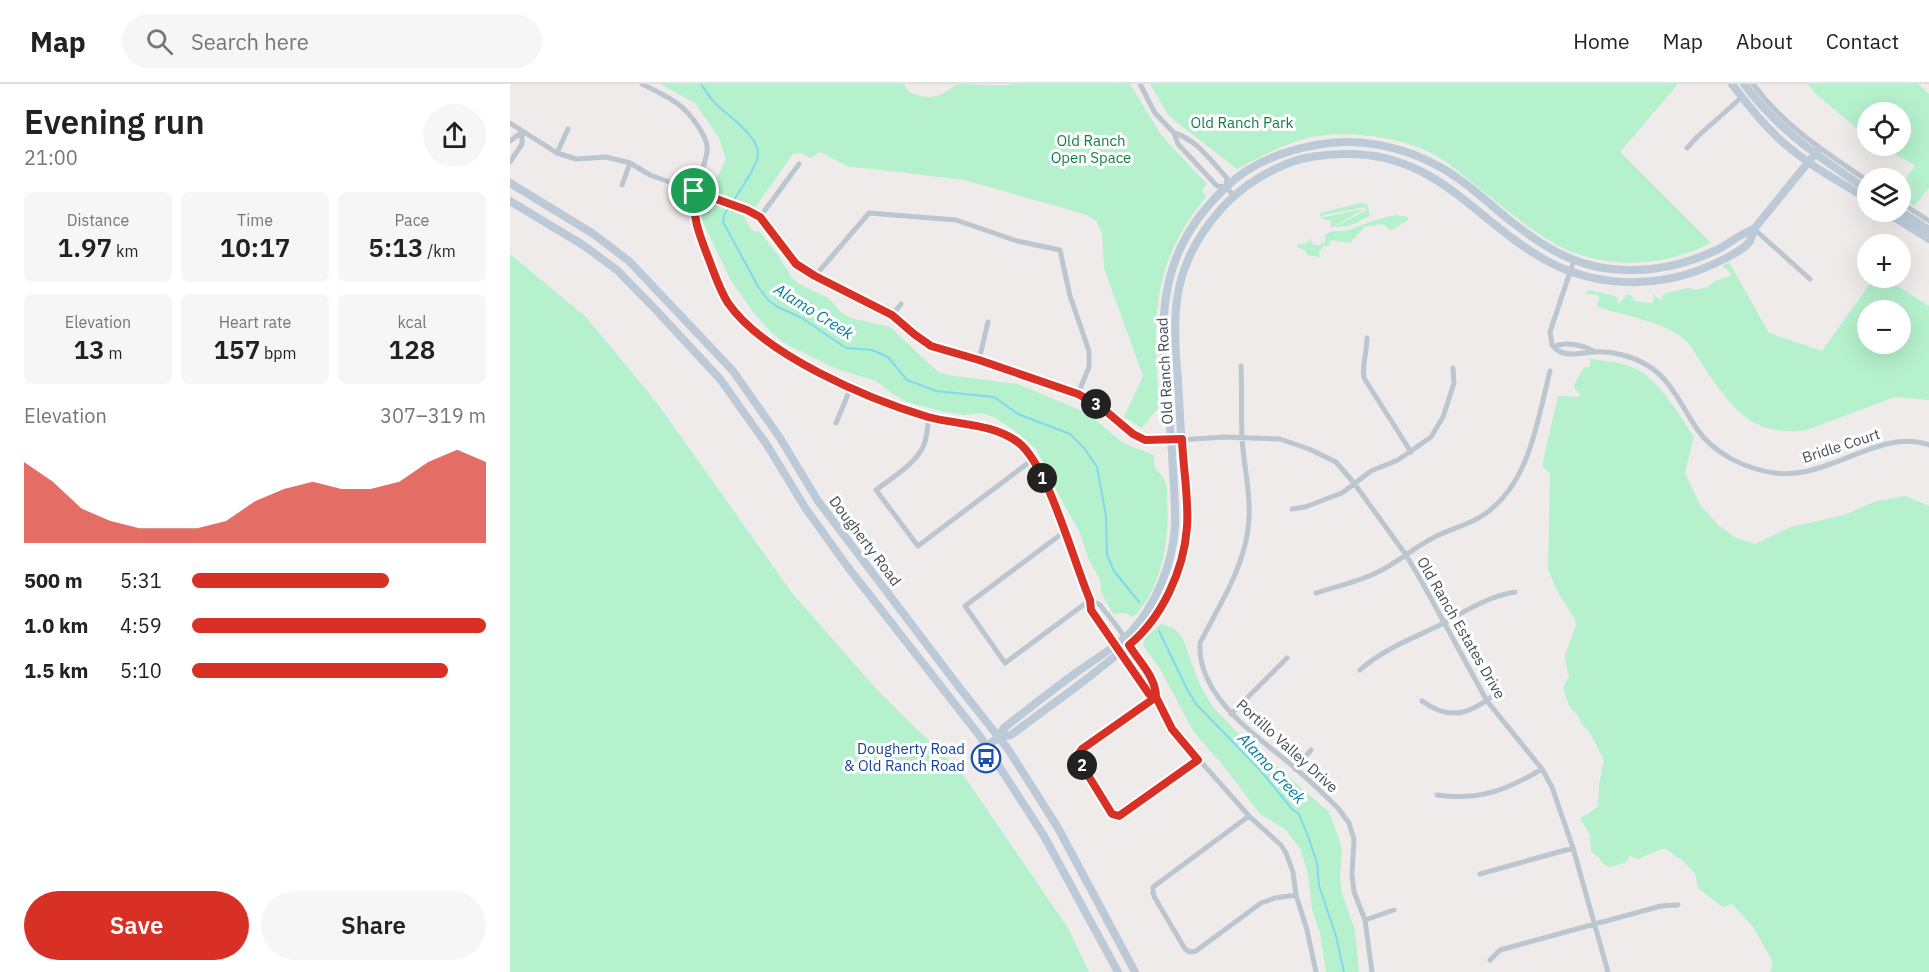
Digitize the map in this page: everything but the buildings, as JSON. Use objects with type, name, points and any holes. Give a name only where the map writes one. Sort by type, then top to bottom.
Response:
[{"type":"street","points":[[642,84],[680,105],[701,130],[707,141],[708,152],[694,191],[693,207],[696,227],[722,294],[737,314],[788,356],[851,387],[929,417],[999,432],[1020,443],[1046,486],[1090,600],[1091,610],[1149,694],[1156,697]]},
{"type":"street","points":[[1140,84],[1155,112],[1174,133],[1178,144],[1217,186],[1226,187],[1234,196]]},
{"type":"street","points":[[1732,84],[1784,143],[1808,162],[1857,192]]},
{"type":"street","points":[[1744,84],[1770,115],[1857,182]]},
{"type":"street","points":[[1753,84],[1816,151],[1857,175]]},
{"type":"street","points":[[1687,148],[1743,97]]},
{"type":"street","points":[[510,123],[557,153],[576,159],[606,157],[630,163],[650,175],[747,210],[760,217],[799,164]]},
{"type":"street","points":[[557,153],[568,129]]},
{"type":"street","points":[[510,141],[522,132]]},
{"type":"street","points":[[510,162],[522,144],[522,132]]},
{"type":"street","points":[[1174,133],[1185,136],[1203,152],[1227,178],[1226,187]]},
{"type":"street","name":"Old Ranch Road","points":[[987,746],[999,737],[1004,728],[1130,633],[1149,608],[1170,558],[1175,529],[1175,496],[1162,336],[1163,308],[1168,280],[1177,254],[1192,226],[1226,187],[1237,178],[1264,162],[1306,147],[1355,142],[1382,145],[1415,155],[1442,168],[1531,237],[1556,253],[1611,270],[1634,271],[1679,264],[1705,256],[1743,233],[1755,229]]},
{"type":"street","name":"Old Ranch Road","points":[[999,737],[1011,735],[1120,653],[1156,615],[1169,592],[1181,560],[1187,528],[1187,495],[1174,334],[1179,284],[1201,234],[1224,205],[1244,187],[1269,171],[1291,162],[1324,155],[1355,154],[1377,157],[1409,165],[1434,177],[1549,262],[1595,279],[1658,281],[1682,276],[1710,266],[1750,242],[1755,229],[1816,151]]},
{"type":"street","points":[[622,185],[630,163]]},
{"type":"street","name":"Dougherty Road","points":[[510,183],[592,233],[629,261],[733,371],[780,438],[818,501],[1008,749],[1058,828],[1135,972]]},
{"type":"street","name":"Dougherty Road","points":[[510,201],[583,245],[617,270],[720,379],[767,445],[806,509],[847,566],[987,746],[1044,836],[1118,972]]},
{"type":"street","points":[[1911,209],[1929,220]]},
{"type":"street","points":[[815,276],[869,213],[956,220],[1017,241],[1060,250],[1070,296],[1089,351],[1089,367],[1078,394]]},
{"type":"street","name":"Old Ranch Estates Drive","points":[[760,217],[796,264],[892,315],[931,346],[1078,394],[1101,407],[1133,434],[1145,440],[1280,439],[1336,462],[1406,555],[1487,701],[1542,768],[1559,803],[1574,848],[1608,972]]},
{"type":"street","points":[[1911,218],[1929,230]]},
{"type":"street","points":[[1902,222],[1929,239]]},
{"type":"street","points":[[1755,229],[1786,260],[1810,279]]},
{"type":"street","name":"Bridle Court","points":[[1574,260],[1550,332],[1550,341],[1559,351],[1582,354],[1593,351],[1630,357],[1656,371],[1669,385],[1698,431],[1728,457],[1754,469],[1774,473],[1800,472],[1826,467],[1890,442],[1915,441],[1929,445]]},
{"type":"street","points":[[892,315],[901,304]]},
{"type":"street","points":[[979,360],[988,322]]},
{"type":"street","points":[[1367,338],[1367,349],[1362,367],[1364,378],[1411,452]]},
{"type":"street","points":[[1242,366],[1242,438]]},
{"type":"street","points":[[1292,509],[1305,507],[1342,493],[1371,471],[1398,460],[1431,437],[1443,417],[1454,383],[1453,368]]},
{"type":"street","points":[[1316,593],[1377,573],[1432,538],[1484,514],[1503,498],[1529,454],[1550,371]]},
{"type":"street","points":[[836,423],[851,387]]},
{"type":"street","points":[[929,417],[924,443],[918,454],[905,468],[876,490],[918,546],[1032,460]]},
{"type":"street","name":"Portillo Valley Drive","points":[[1242,438],[1249,488],[1249,518],[1244,550],[1234,576],[1200,643],[1199,654],[1215,692],[1231,714],[1338,808],[1349,823],[1354,839],[1352,875],[1354,892],[1365,920],[1372,972]]},
{"type":"street","points":[[1064,532],[964,606],[1005,663],[1090,600]]},
{"type":"street","points":[[1360,670],[1372,659],[1500,594],[1515,592]]},
{"type":"street","points":[[1090,600],[1100,605],[1152,680],[1156,697],[1172,729],[1249,816],[1281,845],[1286,853],[1293,872],[1296,895],[1307,930],[1316,972]]},
{"type":"street","points":[[1231,714],[1287,658]]},
{"type":"street","points":[[1422,701],[1433,709],[1457,714],[1470,711],[1501,690]]},
{"type":"street","points":[[1156,697],[1082,749],[1078,755],[1112,814],[1122,815],[1198,760]]},
{"type":"street","points":[[1295,769],[1311,750]]},
{"type":"street","points":[[1437,795],[1454,798],[1497,792],[1514,785],[1542,768]]},
{"type":"street","points":[[1249,816],[1154,887],[1155,898],[1185,949],[1190,952],[1196,951],[1262,903],[1275,898],[1296,895]]},
{"type":"street","points":[[1480,874],[1574,848]]},
{"type":"street","points":[[1490,960],[1500,950],[1661,906],[1678,905]]},
{"type":"street","points":[[1365,920],[1394,910]]},
{"type":"green space","name":"Old Ranch Open Space","points":[[660,84],[904,84],[909,92],[929,97],[961,84],[1130,84],[1162,136],[1206,183],[1203,193],[1207,196],[1188,222],[1174,247],[1159,296],[1156,348],[1159,407],[1142,428],[1124,417],[1143,376],[1104,268],[1102,233],[1097,222],[1087,215],[964,180],[849,167],[820,152],[810,158],[802,153],[793,154],[754,209],[711,190],[726,159],[719,138],[695,103]]},
{"type":"green space","name":"Old Ranch Park","points":[[1150,84],[1678,84],[1620,152],[1711,243],[1672,257],[1630,263],[1589,257],[1569,251],[1541,236],[1437,156],[1403,142],[1374,136],[1344,134],[1306,138],[1237,169],[1169,116]]},
{"type":"green space","points":[[1808,84],[1918,84],[1929,94],[1929,188],[1914,206],[1911,204],[1911,171],[1915,165],[1898,156],[1911,156],[1911,102],[1857,102],[1857,129],[1815,93]]},
{"type":"green space","points":[[705,202],[744,216],[750,228],[755,232],[759,231],[792,278],[799,284],[828,298],[850,318],[890,327],[938,372],[1017,384],[1087,413],[1123,443],[1154,455],[1156,469],[1167,489],[1168,517],[1165,548],[1162,564],[1151,593],[1133,617],[1125,613],[1113,614],[1101,592],[1100,580],[1089,560],[1079,531],[1035,448],[994,417],[982,413],[964,415],[945,412],[907,402],[876,381],[834,368],[784,343],[753,312],[730,279],[701,218]]},
{"type":"green space","points":[[1360,203],[1367,204],[1370,216],[1349,226],[1334,227],[1363,212],[1366,210],[1365,207],[1320,216],[1320,213]]},
{"type":"green space","points":[[1364,209],[1331,228],[1331,221],[1319,218]]},
{"type":"green space","points":[[1397,215],[1408,217],[1408,220],[1392,230],[1383,224],[1365,227],[1350,243],[1332,240],[1329,242],[1330,246],[1324,246],[1319,252],[1320,257],[1307,255],[1306,251],[1298,247],[1298,244],[1308,243],[1309,238],[1314,245],[1320,245],[1325,242],[1325,235],[1328,233],[1349,230]]},
{"type":"green space","points":[[510,254],[587,318],[657,403],[792,593],[880,693],[962,773],[1068,928],[1089,972],[510,972]]},
{"type":"green space","points":[[1729,262],[1769,333],[1822,351],[1857,302],[1857,354],[1911,354],[1911,300],[1858,300],[1867,288],[1901,288],[1929,306],[1929,400],[1895,397],[1806,430],[1770,429],[1756,423],[1732,405],[1689,344],[1678,335],[1656,324],[1598,307],[1600,298],[1598,295],[1585,294],[1589,290],[1616,296],[1620,303],[1627,294],[1632,296],[1634,301],[1651,303],[1654,301],[1653,294],[1660,300],[1663,294],[1688,288],[1696,290],[1708,287],[1715,281],[1730,276],[1731,273],[1722,266]]},
{"type":"green space","points":[[1590,359],[1613,362],[1636,369],[1661,389],[1694,436],[1685,473],[1700,505],[1719,526],[1736,538],[1755,544],[1791,527],[1844,515],[1876,501],[1905,496],[1929,506],[1929,972],[1770,972],[1772,960],[1753,927],[1732,904],[1721,906],[1698,888],[1695,873],[1683,861],[1664,848],[1638,859],[1630,856],[1625,863],[1609,867],[1591,852],[1590,835],[1580,818],[1598,806],[1604,760],[1589,731],[1570,708],[1563,688],[1569,676],[1565,655],[1576,625],[1548,569],[1550,473],[1542,466],[1558,396],[1578,397],[1581,395],[1574,385],[1584,367],[1590,367]]},
{"type":"green space","points":[[1161,624],[1174,628],[1183,639],[1199,683],[1212,706],[1240,735],[1329,812],[1342,850],[1341,890],[1355,930],[1359,972],[1326,972],[1320,933],[1312,909],[1308,875],[1301,850],[1285,829],[1260,814],[1191,727],[1159,667],[1143,646],[1145,638]]},
{"type":"waterway","name":"Alamo Creek","points":[[701,84],[715,103],[748,133],[757,148],[757,161],[724,215],[723,222],[759,288],[769,301],[802,318],[846,348],[872,350],[888,357],[907,380],[936,391],[994,397],[1018,414],[1070,434],[1084,448],[1097,467],[1106,516],[1107,555],[1114,571],[1139,602]]},
{"type":"waterway","name":"Alamo Creek","points":[[1159,631],[1196,704],[1299,814],[1317,863],[1319,886],[1336,936],[1344,972]]},
{"type":"place","name":"Dougherty Road & Old Ranch Road","points":[[986,758]]},
{"type":"route","points":[[694,191],[693,207],[696,227],[722,294],[737,314],[767,341],[788,356],[891,404],[929,417],[999,432],[1020,443],[1046,486],[1090,600],[1091,610],[1149,694],[1156,697],[1172,729],[1198,760],[1122,815],[1116,816],[1112,814],[1078,759],[1082,749],[1156,697],[1152,680],[1129,645],[1136,640],[1156,615],[1169,592],[1181,560],[1187,528],[1187,495],[1182,439],[1145,440],[1133,434],[1101,407],[1078,394],[931,346],[892,315],[796,264],[760,217],[694,191]]}]
